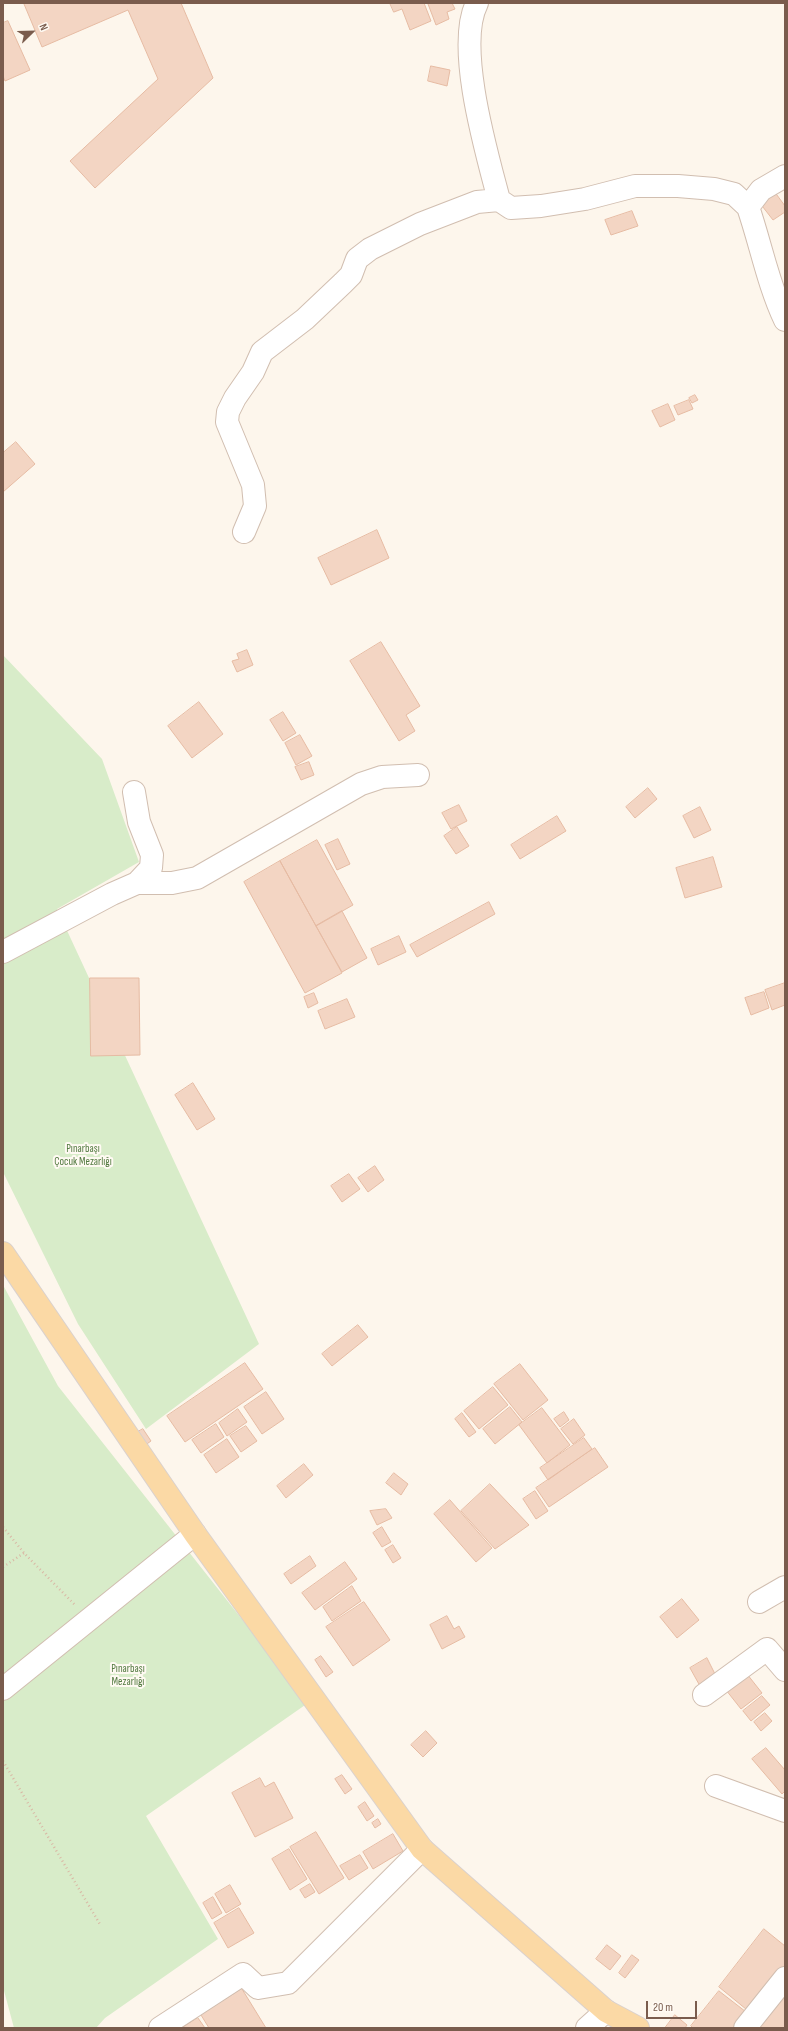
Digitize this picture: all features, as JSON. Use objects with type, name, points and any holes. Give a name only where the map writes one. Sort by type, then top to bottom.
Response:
[{"type":"main road","points":[[3,1253],[195,1534],[422,1849],[606,2011],[638,2028]]},
{"type":"street","points":[[477,3],[472,13],[469,29],[469,55],[475,94],[499,200]]},
{"type":"street","points":[[748,207],[761,190],[785,176]]},
{"type":"street","points":[[244,532],[255,506],[253,485],[227,422],[228,412],[235,398],[253,372],[262,352],[305,319],[343,283],[351,275],[357,260],[370,249],[420,224],[477,202],[499,200],[511,208],[541,206],[585,199],[635,186],[678,186],[714,189],[734,194],[748,207],[759,238],[770,285],[785,320]]},
{"type":"street","points":[[137,883],[172,883],[198,878],[361,784],[382,777],[418,775]]},
{"type":"street","points":[[3,952],[112,894],[137,883],[151,868],[152,855],[139,822],[134,792]]},
{"type":"street","points":[[3,1689],[88,1618],[195,1534]]},
{"type":"street","points":[[760,1602],[785,1587]]},
{"type":"street","points":[[704,1695],[767,1649],[785,1670]]},
{"type":"street","points":[[716,1786],[785,1811]]},
{"type":"street","points":[[160,2028],[244,1974],[258,1988],[288,1983],[422,1849]]},
{"type":"street","points":[[745,2028],[785,1978]]},
{"type":"street","points":[[588,2028],[606,2011]]},
{"type":"path","points":[[3,1527],[24,1553],[88,1618]]},
{"type":"path","points":[[3,1567],[24,1553]]},
{"type":"path","points":[[3,1761],[101,1926]]},
{"type":"green space","name":"Pınarbaşı Çocuk Mezarlığı","points":[[3,655],[102,759],[139,862],[57,909],[259,1344],[146,1429],[78,1324],[3,1172]]},
{"type":"green space","name":"Pınarbaşı Mezarlığı","points":[[3,1285],[58,1386],[308,1703],[146,1816],[218,1939],[105,2018],[96,2028],[14,2028],[3,1987]]},
{"type":"building","points":[[181,3],[213,78],[95,188],[70,161],[158,79],[128,10],[42,47],[24,4]]},
{"type":"building","points":[[390,3],[424,3],[431,21],[410,30],[402,9],[394,12]]},
{"type":"building","points":[[452,3],[455,9],[447,12],[449,19],[436,25],[428,4]]},
{"type":"building","points":[[8,21],[30,70],[5,81],[3,76],[3,23]]},
{"type":"building","points":[[431,66],[450,70],[447,86],[428,81]]},
{"type":"building","points":[[774,191],[785,206],[785,212],[773,220],[759,202]]},
{"type":"building","points":[[632,211],[638,226],[611,235],[605,220]]},
{"type":"building","points":[[695,395],[698,400],[692,403],[689,398]]},
{"type":"building","points":[[689,400],[693,409],[678,415],[674,406]]},
{"type":"building","points":[[668,404],[675,420],[660,427],[652,411]]},
{"type":"building","points":[[16,442],[35,464],[3,492],[3,453]]},
{"type":"building","points":[[377,530],[389,558],[331,585],[318,558]]},
{"type":"building","points":[[381,642],[420,706],[406,715],[415,731],[399,741],[350,661]]},
{"type":"building","points":[[247,650],[253,665],[237,672],[232,661],[239,659],[237,654]]},
{"type":"building","points":[[199,702],[223,734],[192,758],[168,726]]},
{"type":"building","points":[[283,712],[296,733],[283,741],[270,720]]},
{"type":"building","points":[[300,735],[312,756],[296,765],[285,743]]},
{"type":"building","points":[[309,762],[314,775],[301,780],[295,767]]},
{"type":"building","points":[[648,788],[657,799],[635,818],[626,807]]},
{"type":"building","points":[[459,805],[467,821],[451,829],[442,813]]},
{"type":"building","points":[[700,807],[711,830],[694,838],[683,816]]},
{"type":"building","points":[[557,816],[566,831],[520,859],[511,845]]},
{"type":"building","points":[[457,827],[469,846],[456,854],[444,836]]},
{"type":"building","points":[[338,839],[350,864],[337,870],[325,845]]},
{"type":"building","points":[[317,840],[353,905],[316,926],[280,861]]},
{"type":"building","points":[[713,857],[722,887],[685,898],[676,868]]},
{"type":"building","points":[[280,861],[342,973],[305,993],[244,882]]},
{"type":"building","points":[[489,902],[495,914],[417,957],[410,945]]},
{"type":"building","points":[[342,911],[367,958],[342,972],[316,926]]},
{"type":"building","points":[[399,936],[406,952],[378,965],[371,949]]},
{"type":"building","points":[[90,978],[139,978],[140,1055],[91,1056]]},
{"type":"building","points":[[785,983],[785,1005],[772,1010],[765,990]]},
{"type":"building","points":[[764,992],[769,1008],[751,1015],[745,998]]},
{"type":"building","points":[[314,993],[318,1003],[308,1008],[304,997]]},
{"type":"building","points":[[347,999],[355,1017],[325,1029],[318,1011]]},
{"type":"building","points":[[193,1083],[215,1119],[197,1130],[175,1095]]},
{"type":"building","points":[[375,1166],[384,1180],[368,1192],[358,1178]]},
{"type":"building","points":[[349,1174],[360,1189],[342,1202],[331,1186]]},
{"type":"building","points":[[358,1325],[368,1337],[332,1366],[322,1354]]},
{"type":"building","points":[[245,1363],[263,1389],[185,1442],[167,1416]]},
{"type":"building","points":[[520,1364],[548,1400],[523,1420],[494,1384]]},
{"type":"building","points":[[493,1387],[508,1405],[479,1429],[464,1411]]},
{"type":"building","points":[[266,1392],[284,1419],[262,1434],[244,1407]]},
{"type":"building","points":[[510,1407],[522,1422],[495,1444],[483,1429]]},
{"type":"building","points":[[542,1408],[570,1445],[547,1463],[519,1425]]},
{"type":"building","points":[[238,1409],[247,1422],[227,1436],[219,1423]]},
{"type":"building","points":[[564,1412],[569,1420],[560,1427],[554,1419]]},
{"type":"building","points":[[462,1413],[476,1432],[469,1437],[455,1419]]},
{"type":"building","points":[[574,1419],[585,1435],[573,1444],[561,1429]]},
{"type":"building","points":[[216,1424],[224,1437],[201,1453],[192,1440]]},
{"type":"building","points":[[246,1426],[257,1441],[241,1452],[230,1436]]},
{"type":"building","points":[[143,1429],[151,1441],[144,1446],[136,1433]]},
{"type":"building","points":[[584,1438],[592,1449],[548,1480],[540,1468]]},
{"type":"building","points":[[227,1439],[239,1457],[216,1473],[204,1455]]},
{"type":"building","points":[[595,1448],[608,1467],[549,1507],[536,1488]]},
{"type":"building","points":[[304,1464],[313,1475],[286,1498],[277,1486]]},
{"type":"building","points":[[394,1473],[408,1484],[401,1495],[386,1483]]},
{"type":"building","points":[[490,1484],[529,1525],[495,1549],[461,1511]]},
{"type":"building","points":[[535,1491],[548,1511],[536,1519],[523,1499]]},
{"type":"building","points":[[450,1500],[492,1548],[476,1562],[434,1514]]},
{"type":"building","points":[[386,1509],[392,1518],[377,1525],[370,1511]]},
{"type":"building","points":[[382,1527],[391,1542],[382,1547],[373,1533]]},
{"type":"building","points":[[393,1545],[401,1558],[393,1563],[385,1550]]},
{"type":"building","points":[[310,1556],[316,1566],[291,1584],[284,1574]]},
{"type":"building","points":[[345,1562],[357,1579],[315,1610],[302,1593]]},
{"type":"building","points":[[352,1586],[361,1601],[332,1621],[323,1607]]},
{"type":"building","points":[[682,1599],[699,1620],[677,1638],[660,1617]]},
{"type":"building","points":[[364,1602],[390,1640],[353,1666],[326,1627]]},
{"type":"building","points":[[447,1616],[454,1629],[459,1626],[465,1637],[442,1649],[430,1625]]},
{"type":"building","points":[[321,1656],[333,1672],[326,1677],[315,1660]]},
{"type":"building","points":[[707,1658],[716,1676],[700,1686],[690,1668]]},
{"type":"building","points":[[747,1674],[762,1693],[741,1709],[726,1690]]},
{"type":"building","points":[[762,1696],[770,1705],[751,1721],[743,1711]]},
{"type":"building","points":[[765,1713],[772,1721],[761,1731],[754,1722]]},
{"type":"building","points":[[426,1731],[437,1743],[423,1757],[411,1745]]},
{"type":"building","points":[[766,1748],[785,1770],[785,1791],[782,1794],[752,1759]]},
{"type":"building","points":[[342,1775],[352,1789],[345,1794],[335,1779]]},
{"type":"building","points":[[260,1778],[265,1787],[274,1782],[293,1818],[255,1837],[232,1793]]},
{"type":"building","points":[[365,1802],[374,1816],[367,1821],[358,1807]]},
{"type":"building","points":[[378,1819],[381,1824],[375,1828],[372,1823]]},
{"type":"building","points":[[316,1832],[344,1878],[319,1894],[290,1847]]},
{"type":"building","points":[[393,1834],[403,1851],[373,1869],[363,1852]]},
{"type":"building","points":[[289,1849],[307,1879],[290,1890],[272,1859]]},
{"type":"building","points":[[360,1855],[368,1868],[349,1880],[340,1866]]},
{"type":"building","points":[[310,1884],[315,1892],[305,1898],[300,1890]]},
{"type":"building","points":[[230,1885],[241,1904],[226,1913],[215,1894]]},
{"type":"building","points":[[213,1897],[222,1913],[212,1919],[203,1903]]},
{"type":"building","points":[[239,1908],[254,1933],[228,1948],[214,1923]]},
{"type":"building","points":[[764,1929],[785,1946],[785,1971],[752,2014],[719,1987]]},
{"type":"building","points":[[607,1945],[621,1956],[610,1970],[596,1959]]},
{"type":"building","points":[[632,1955],[639,1960],[625,1978],[619,1973]]},
{"type":"building","points":[[785,1987],[785,2028],[754,2028]]},
{"type":"building","points":[[242,1989],[266,2028],[209,2028],[201,2015]]},
{"type":"building","points":[[719,1991],[750,2015],[740,2028],[693,2028],[691,2026]]},
{"type":"building","points":[[675,2015],[687,2025],[685,2028],[665,2028]]},
{"type":"building","points":[[198,2018],[205,2028],[182,2028]]}]
